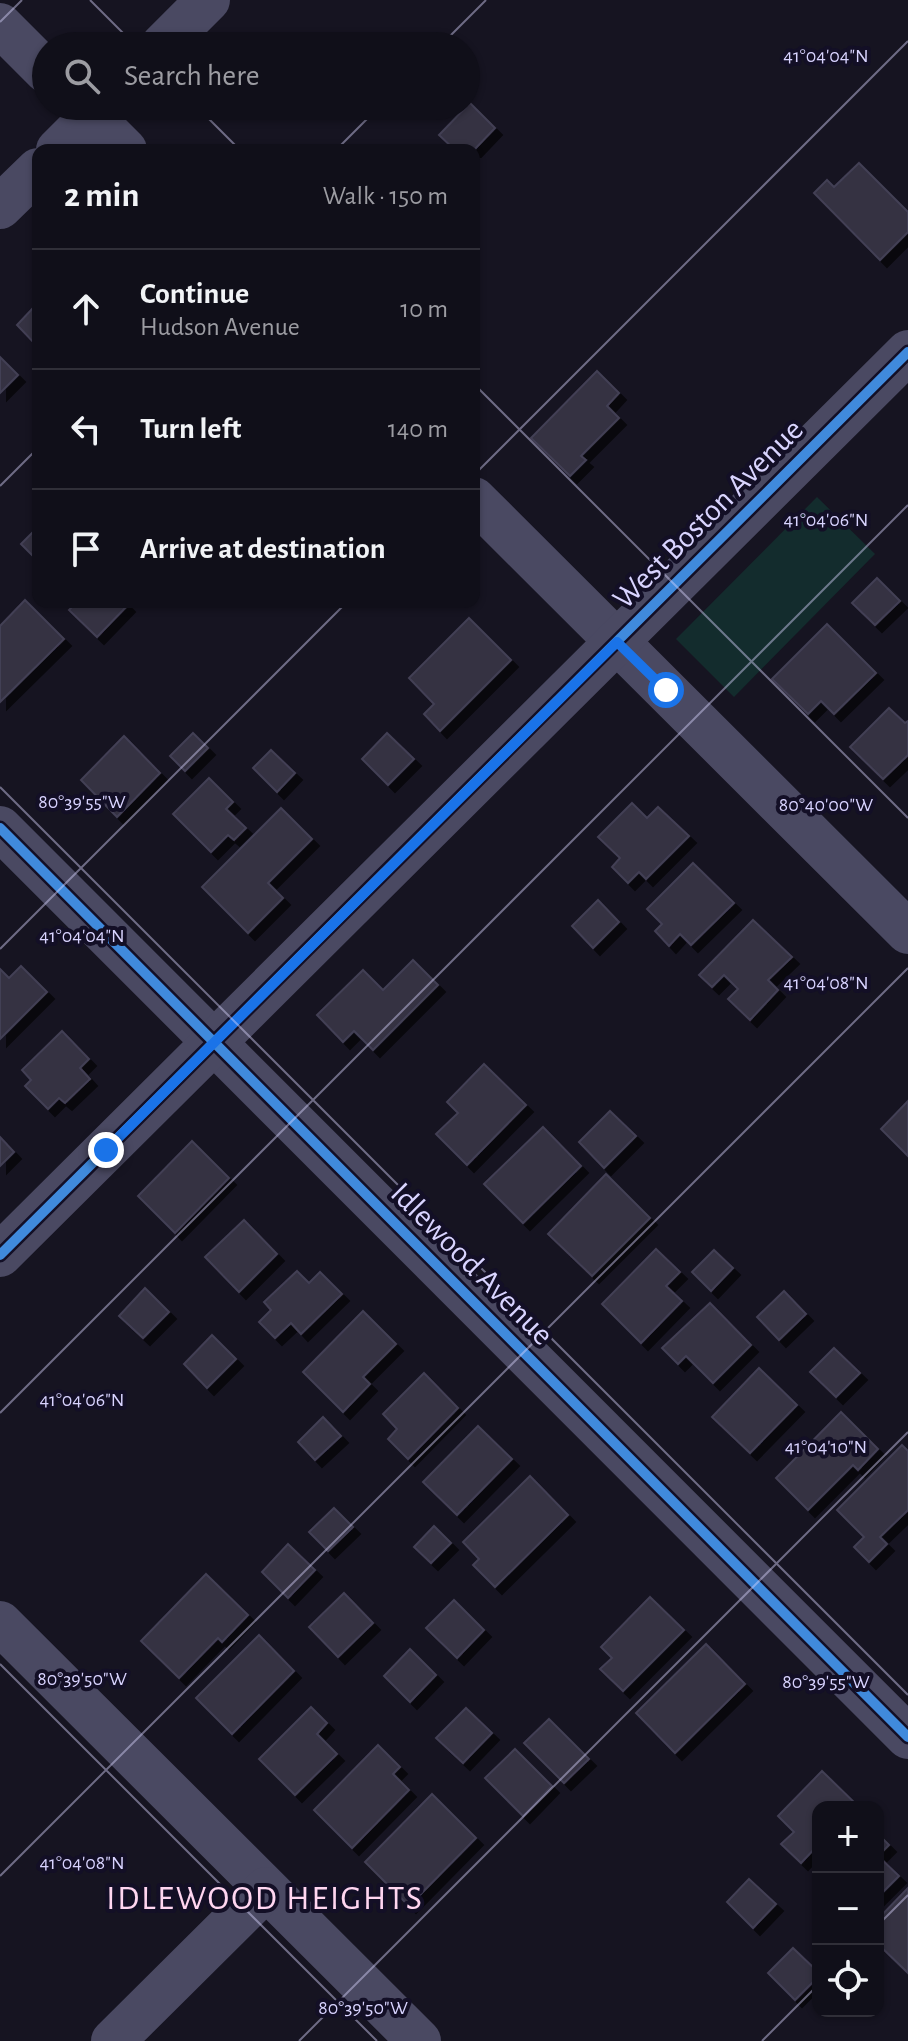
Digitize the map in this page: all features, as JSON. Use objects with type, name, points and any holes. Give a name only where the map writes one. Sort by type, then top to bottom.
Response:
[{"type":"street","points":[[176,32],[208,0]]},
{"type":"street","points":[[0,25],[32,57]]},
{"type":"street","points":[[63,144],[82,120]]},
{"type":"street","points":[[100,120],[120,144]]},
{"type":"street","points":[[0,207],[32,176]]},
{"type":"street","name":"West Boston Avenue","points":[[0,1255],[908,352]]},
{"type":"street","points":[[480,505],[908,932]]},
{"type":"street","name":"Idlewood Avenue","points":[[0,828],[908,1737]]},
{"type":"street","points":[[0,1623],[419,2041]]},
{"type":"street","points":[[113,2041],[266,1889]]},
{"type":"green space","points":[[817,497],[875,554],[734,697],[676,639]]},
{"type":"building","points":[[480,113],[495,128],[480,144],[449,144],[439,135],[454,120],[480,120]]},
{"type":"building","points":[[859,163],[908,212],[908,232],[880,260],[814,193],[827,180],[834,187]]},
{"type":"building","points":[[32,309],[32,341],[17,325]]},
{"type":"building","points":[[0,357],[18,375],[0,393]]},
{"type":"building","points":[[597,371],[619,393],[607,406],[619,418],[581,456],[586,460],[570,476],[531,438]]},
{"type":"building","points":[[32,533],[32,555],[21,544]]},
{"type":"building","points":[[877,578],[900,601],[875,625],[852,603]]},
{"type":"building","points":[[25,600],[64,639],[0,702],[0,626]]},
{"type":"building","points":[[71,608],[125,608],[97,637],[69,610]]},
{"type":"building","points":[[469,618],[511,660],[440,731],[424,714],[434,704],[409,678]]},
{"type":"building","points":[[827,624],[876,673],[834,714],[821,701],[808,714],[772,679]]},
{"type":"building","points":[[889,708],[905,723],[908,721],[908,755],[883,779],[850,747]]},
{"type":"building","points":[[193,733],[208,748],[185,771],[170,756]]},
{"type":"building","points":[[387,733],[414,759],[388,785],[362,759]]},
{"type":"building","points":[[124,736],[160,773],[117,817],[81,780]]},
{"type":"building","points":[[271,750],[295,773],[277,792],[253,768]]},
{"type":"building","points":[[209,778],[233,802],[226,809],[246,828],[234,840],[228,835],[211,852],[173,814]]},
{"type":"building","points":[[632,803],[647,818],[658,807],[689,836],[646,879],[639,872],[628,883],[612,867],[620,858],[598,837]]},
{"type":"building","points":[[281,808],[312,839],[268,883],[283,898],[248,933],[202,887]]},
{"type":"building","points":[[693,863],[734,903],[691,945],[680,934],[669,946],[655,931],[662,924],[647,909]]},
{"type":"building","points":[[598,900],[619,922],[593,948],[572,926]]},
{"type":"building","points":[[753,920],[792,957],[768,980],[778,990],[750,1020],[728,999],[738,989],[724,975],[712,987],[699,975]]},
{"type":"building","points":[[413,960],[438,985],[373,1050],[354,1031],[343,1042],[317,1015],[363,970],[383,990]]},
{"type":"building","points":[[21,966],[47,992],[0,1039],[0,969],[9,978]]},
{"type":"building","points":[[62,1031],[89,1059],[80,1068],[90,1079],[65,1103],[59,1098],[48,1109],[25,1086],[31,1080],[22,1070]]},
{"type":"building","points":[[484,1064],[526,1105],[467,1165],[436,1134],[458,1113],[447,1102]]},
{"type":"building","points":[[908,1101],[908,1156],[881,1129]]},
{"type":"building","points":[[610,1111],[636,1136],[604,1168],[579,1142]]},
{"type":"building","points":[[543,1127],[581,1166],[523,1223],[484,1184]]},
{"type":"building","points":[[0,1137],[14,1152],[0,1166]]},
{"type":"building","points":[[192,1141],[229,1178],[175,1233],[138,1196]]},
{"type":"building","points":[[606,1174],[650,1218],[592,1276],[548,1234]]},
{"type":"building","points":[[244,1220],[277,1254],[239,1292],[205,1257]]},
{"type":"building","points":[[656,1249],[680,1272],[666,1286],[682,1301],[641,1343],[602,1304]]},
{"type":"building","points":[[714,1250],[733,1268],[711,1291],[692,1272]]},
{"type":"building","points":[[297,1271],[309,1283],[320,1272],[342,1294],[301,1334],[291,1323],[275,1338],[259,1322],[271,1310],[264,1302]]},
{"type":"building","points":[[145,1288],[169,1312],[143,1338],[119,1316]]},
{"type":"building","points":[[784,1291],[806,1314],[779,1340],[757,1317]]},
{"type":"building","points":[[710,1303],[751,1345],[713,1383],[686,1356],[678,1364],[662,1348]]},
{"type":"building","points":[[363,1311],[396,1344],[363,1377],[370,1384],[343,1412],[303,1372]]},
{"type":"building","points":[[212,1335],[236,1359],[207,1388],[184,1364]]},
{"type":"building","points":[[834,1348],[860,1373],[836,1397],[810,1372]]},
{"type":"building","points":[[759,1368],[797,1405],[750,1453],[712,1417]]},
{"type":"building","points":[[424,1373],[458,1408],[408,1459],[388,1439],[397,1429],[383,1414]]},
{"type":"building","points":[[841,1412],[878,1449],[858,1470],[853,1465],[808,1510],[776,1478]]},
{"type":"building","points":[[323,1417],[341,1436],[315,1460],[298,1442]]},
{"type":"building","points":[[478,1426],[512,1459],[457,1515],[423,1482]]},
{"type":"building","points":[[902,1445],[908,1451],[908,1510],[880,1537],[887,1544],[869,1562],[854,1547],[864,1537],[837,1510]]},
{"type":"building","points":[[530,1476],[568,1515],[495,1587],[473,1565],[479,1559],[463,1542]]},
{"type":"building","points":[[334,1508],[353,1527],[328,1551],[309,1532]]},
{"type":"building","points":[[434,1526],[451,1543],[431,1563],[414,1547]]},
{"type":"building","points":[[288,1544],[315,1570],[288,1598],[262,1572]]},
{"type":"building","points":[[206,1574],[248,1615],[222,1642],[218,1638],[179,1678],[141,1641]]},
{"type":"building","points":[[344,1593],[373,1623],[338,1657],[309,1627]]},
{"type":"building","points":[[650,1597],[684,1630],[623,1691],[600,1669],[612,1658],[601,1647]]},
{"type":"building","points":[[454,1600],[484,1630],[457,1658],[426,1628]]},
{"type":"building","points":[[259,1635],[294,1671],[232,1734],[196,1698]]},
{"type":"building","points":[[706,1644],[745,1684],[675,1753],[636,1713]]},
{"type":"building","points":[[410,1649],[436,1675],[410,1702],[384,1676]]},
{"type":"building","points":[[311,1707],[327,1723],[317,1734],[337,1754],[295,1795],[259,1759]]},
{"type":"building","points":[[466,1708],[492,1733],[463,1763],[436,1738]]},
{"type":"building","points":[[549,1719],[589,1759],[564,1783],[524,1743]]},
{"type":"building","points":[[378,1745],[400,1767],[393,1774],[409,1790],[352,1848],[314,1810]]},
{"type":"building","points":[[515,1749],[552,1786],[523,1816],[485,1778]]},
{"type":"building","points":[[822,1771],[853,1801],[812,1801],[812,1851],[801,1863],[781,1844],[794,1832],[778,1816]]},
{"type":"building","points":[[432,1794],[476,1838],[409,1906],[365,1862]]},
{"type":"building","points":[[884,1862],[899,1876],[884,1891]]},
{"type":"building","points":[[749,1879],[776,1904],[753,1928],[727,1902]]},
{"type":"building","points":[[908,1888],[908,1973],[884,1950],[884,1913]]},
{"type":"building","points":[[793,1948],[812,1966],[812,1983],[795,2000],[768,1973]]},
{"type":"cycle path","points":[[0,1255],[908,352]]},
{"type":"cycle path","points":[[0,828],[908,1737]]},
{"type":"district","name":"IDLEWOOD HEIGHTS","points":[[265,1899]]},
{"type":"route","points":[[106,1150],[617,642],[666,690]]}]
